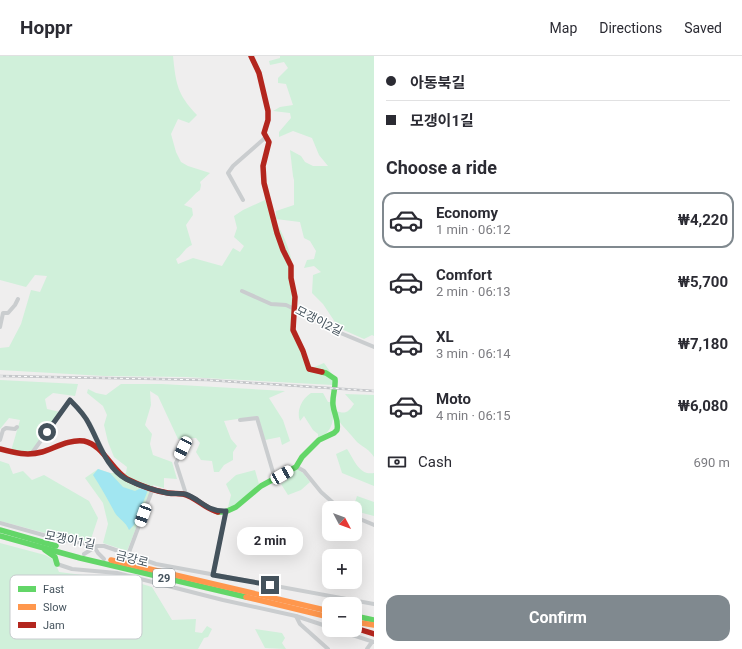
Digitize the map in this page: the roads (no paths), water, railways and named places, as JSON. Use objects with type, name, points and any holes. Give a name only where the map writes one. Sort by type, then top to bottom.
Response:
[{"type":"main road","points":[[0,450],[12,453],[32,453],[41,452],[72,442],[82,441],[90,444],[106,457],[116,471],[124,478],[168,493],[186,494],[210,509],[218,512],[226,511],[243,502],[259,487],[297,466],[300,459],[321,438],[336,432],[337,423],[332,402],[335,391],[335,379],[326,373],[315,372],[309,369],[303,350],[293,330],[295,296],[291,278],[291,266],[277,233],[265,184],[263,166],[269,142],[264,133],[268,120],[268,111],[259,72],[251,56]]},
{"type":"main road","name":"금강로","points":[[0,530],[82,556],[104,559],[297,604],[303,603],[322,607]]},
{"type":"main road","name":"금강로","points":[[0,536],[36,546],[322,614]]},
{"type":"main road","points":[[36,546],[54,556],[57,560],[57,564]]},
{"type":"main road","points":[[57,564],[63,557],[82,556]]},
{"type":"main road","points":[[362,613],[374,616]]},
{"type":"main road","points":[[362,617],[374,620]]},
{"type":"main road","points":[[362,623],[374,625]]},
{"type":"main road","points":[[362,630],[374,634]]},
{"type":"street","points":[[243,200],[228,173],[233,166],[266,137]]},
{"type":"street","name":"모갱이2길","points":[[242,291],[271,304],[286,305],[294,308],[318,320],[331,329],[374,347]]},
{"type":"street","points":[[0,328],[3,313],[8,313],[18,299]]},
{"type":"street","points":[[32,453],[70,400],[89,422],[106,457]]},
{"type":"street","points":[[240,420],[257,418],[275,479]]},
{"type":"street","points":[[0,440],[6,428],[15,429],[17,427]]},
{"type":"street","points":[[183,448],[176,463],[186,494]]},
{"type":"street","points":[[297,466],[304,471],[331,501]]},
{"type":"street","points":[[128,555],[153,488]]},
{"type":"street","points":[[213,575],[226,511]]},
{"type":"street","points":[[362,521],[374,525]]},
{"type":"street","name":"모갱이1길","points":[[0,523],[61,540],[83,543],[95,548],[97,546],[104,546],[156,564],[374,604]]},
{"type":"street","points":[[82,556],[95,548],[98,554],[104,559]]},
{"type":"street","points":[[57,564],[78,570],[125,575]]},
{"type":"street","points":[[221,583],[222,576]]},
{"type":"street","points":[[142,579],[296,616],[322,625]]},
{"type":"street","points":[[296,616],[300,624],[328,649]]},
{"type":"street","points":[[358,637],[373,642],[367,649]]},
{"type":"water","points":[[98,469],[110,473],[123,487],[135,491],[143,487],[148,490],[134,525],[129,530],[115,513],[93,475]]},
{"type":"railway","points":[[0,376],[208,380],[374,391]]}]
